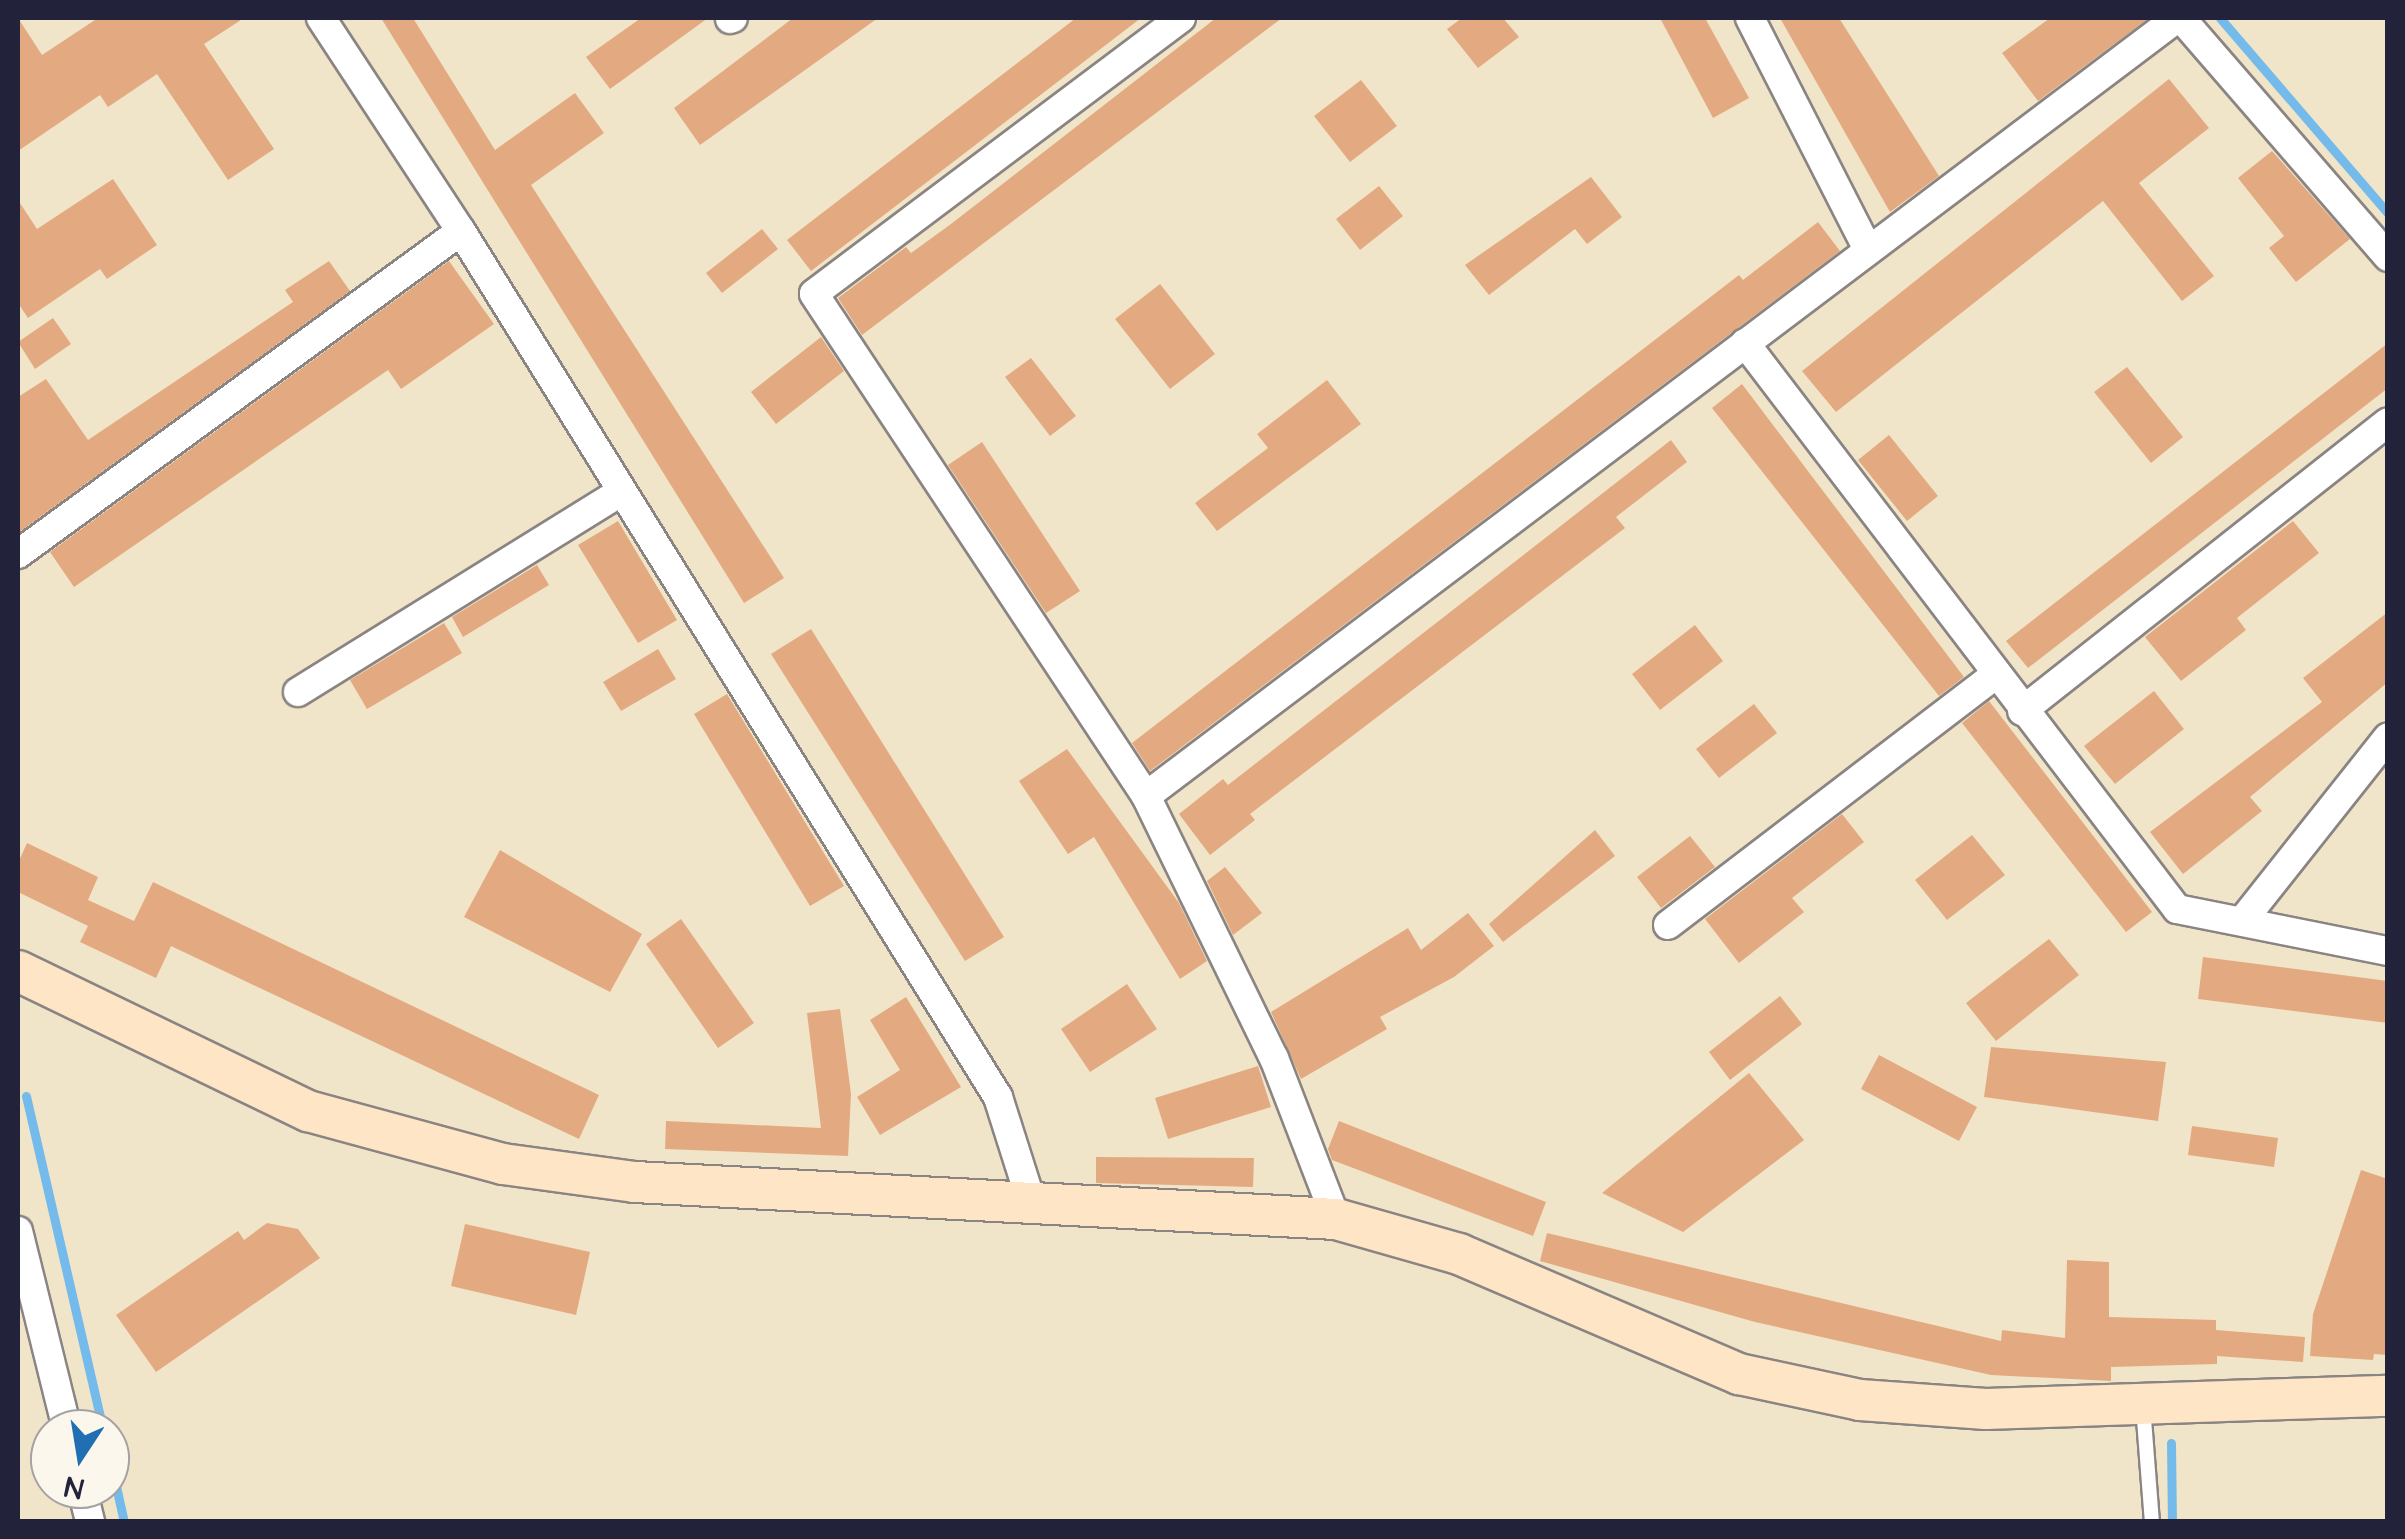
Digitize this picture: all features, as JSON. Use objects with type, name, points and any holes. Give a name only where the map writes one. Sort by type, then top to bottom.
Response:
[{"type":"street","points":[[321,18],[461,231],[998,1097],[1032,1204]]},
{"type":"street","points":[[1181,18],[814,294],[1146,796],[1274,1058],[1336,1219]]},
{"type":"street","points":[[1750,18],[1868,250]]},
{"type":"street","points":[[1146,796],[2179,18],[2388,257]]},
{"type":"street","points":[[18,554],[461,231]]},
{"type":"street","points":[[1744,344],[2178,909],[2388,951]]},
{"type":"street","points":[[2022,710],[2388,422]]},
{"type":"street","points":[[298,692],[622,492]]},
{"type":"street","points":[[1668,925],[1995,675]]},
{"type":"street","points":[[2243,920],[2388,737]]},
{"type":"street","points":[[18,971],[293,1105],[437,1149],[635,1182],[1336,1219],[1459,1254],[1739,1374],[1802,1390],[1921,1407],[2143,1406],[2388,1396]]},
{"type":"street","points":[[18,1232],[23,1278],[61,1409]]},
{"type":"lane","points":[[2143,1406],[2152,1522]]},
{"type":"building","points":[[18,18],[42,55],[98,18],[244,18],[204,44],[274,149],[228,180],[157,74],[108,107],[100,95],[18,151]]},
{"type":"building","points":[[381,18],[413,18],[495,150],[575,93],[604,133],[531,185],[784,578],[744,603]]},
{"type":"building","points":[[641,18],[708,18],[610,89],[586,57]]},
{"type":"building","points":[[793,18],[878,18],[700,145],[674,108]]},
{"type":"building","points":[[1076,18],[1141,18],[811,271],[787,240]]},
{"type":"building","points":[[1216,18],[1282,18],[862,335],[838,298],[906,247],[911,253],[951,224]]},
{"type":"building","points":[[1462,18],[1503,18],[1519,37],[1478,68],[1447,29]]},
{"type":"building","points":[[1660,18],[1705,18],[1749,98],[1713,118]]},
{"type":"building","points":[[1780,18],[1839,18],[1939,176],[1890,212]]},
{"type":"building","points":[[2050,18],[2149,18],[2038,101],[2002,53]]},
{"type":"building","points":[[2169,79],[2209,128],[2139,183],[2214,276],[2182,301],[2103,201],[1836,412],[1802,371]]},
{"type":"building","points":[[1361,80],[1397,126],[1350,162],[1314,116]]},
{"type":"building","points":[[2272,151],[2350,239],[2296,282],[2269,248],[2284,236],[2238,178]]},
{"type":"building","points":[[1591,177],[1622,217],[1587,244],[1575,229],[1489,295],[1465,265]]},
{"type":"building","points":[[113,179],[157,245],[107,279],[100,269],[28,318],[18,303],[18,200],[37,229]]},
{"type":"building","points":[[1379,186],[1403,216],[1360,250],[1336,219]]},
{"type":"building","points":[[1818,222],[1840,251],[1150,771],[1132,743],[1739,275],[1743,280]]},
{"type":"building","points":[[762,229],[778,249],[722,293],[706,273]]},
{"type":"building","points":[[329,261],[350,291],[18,533],[18,397],[46,379],[88,440],[293,302],[285,290]]},
{"type":"building","points":[[449,261],[494,324],[401,389],[388,370],[74,587],[50,552]]},
{"type":"building","points":[[1160,284],[1215,354],[1170,389],[1115,319]]},
{"type":"building","points":[[53,318],[71,344],[35,369],[18,342]]},
{"type":"building","points":[[821,337],[844,371],[776,424],[751,392]]},
{"type":"building","points":[[2388,343],[2388,388],[2028,668],[2006,641]]},
{"type":"building","points":[[1031,358],[1076,416],[1050,436],[1005,377]]},
{"type":"building","points":[[2127,367],[2183,437],[2151,463],[2094,392]]},
{"type":"building","points":[[1327,380],[1361,424],[1217,531],[1195,503],[1268,448],[1257,434]]},
{"type":"building","points":[[1742,384],[1964,677],[1939,696],[1712,408]]},
{"type":"building","points":[[1889,435],[1938,496],[1907,521],[1858,460]]},
{"type":"building","points":[[1671,440],[1687,462],[1616,517],[1625,528],[1250,814],[1255,820],[1210,855],[1179,814],[1223,779],[1228,785]]},
{"type":"building","points":[[982,442],[1080,591],[1046,613],[948,465]]},
{"type":"building","points":[[618,521],[677,620],[638,643],[578,545]]},
{"type":"building","points":[[2293,521],[2319,553],[2237,618],[2246,630],[2181,681],[2145,637]]},
{"type":"building","points":[[537,565],[549,585],[463,637],[452,617]]},
{"type":"building","points":[[2388,612],[2388,682],[2250,797],[2262,811],[2183,874],[2150,832],[2322,702],[2303,678]]},
{"type":"building","points":[[444,623],[462,653],[367,709],[350,680]]},
{"type":"building","points":[[1695,625],[1723,661],[1660,710],[1632,674]]},
{"type":"building","points":[[811,629],[1004,937],[965,961],[771,654]]},
{"type":"building","points":[[658,649],[676,679],[621,711],[603,682]]},
{"type":"building","points":[[2154,691],[2184,729],[2115,784],[2084,746]]},
{"type":"building","points":[[727,694],[844,886],[810,906],[694,714]]},
{"type":"building","points":[[1989,701],[2152,912],[2126,932],[1962,723]]},
{"type":"building","points":[[1754,704],[1777,733],[1719,778],[1696,749]]},
{"type":"building","points":[[1067,749],[1179,903],[1207,961],[1180,979],[1094,837],[1068,854],[1019,781]]},
{"type":"building","points":[[1842,814],[1864,842],[1792,898],[1804,912],[1739,963],[1705,919]]},
{"type":"building","points":[[1595,830],[1615,856],[1503,942],[1489,924]]},
{"type":"building","points":[[1972,835],[2005,875],[1947,920],[1915,880]]},
{"type":"building","points":[[1690,836],[1715,867],[1661,908],[1637,877]]},
{"type":"building","points":[[27,843],[98,877],[88,900],[134,921],[153,882],[599,1095],[579,1139],[171,946],[156,978],[80,942],[88,926],[18,892],[18,863]]},
{"type":"building","points":[[500,850],[642,934],[610,992],[464,917]]},
{"type":"building","points":[[1225,867],[1262,913],[1233,935],[1207,881]]},
{"type":"building","points":[[1468,913],[1494,946],[1454,977],[1380,1017],[1387,1029],[1301,1079],[1271,1012],[1408,928],[1421,950]]},
{"type":"building","points":[[681,919],[754,1023],[718,1048],[646,944]]},
{"type":"building","points":[[2049,939],[2079,975],[1996,1041],[1966,1003]]},
{"type":"building","points":[[2203,957],[2388,981],[2388,1023],[2198,999]]},
{"type":"building","points":[[1127,984],[1157,1029],[1090,1072],[1061,1029]]},
{"type":"building","points":[[1780,996],[1802,1024],[1730,1080],[1709,1052]]},
{"type":"building","points":[[906,997],[961,1087],[880,1135],[857,1097],[900,1070],[870,1020]]},
{"type":"building","points":[[840,1009],[851,1094],[848,1156],[665,1149],[666,1121],[821,1128],[807,1013]]},
{"type":"building","points":[[1991,1047],[2166,1062],[2158,1121],[1984,1097]]},
{"type":"building","points":[[1879,1055],[1977,1107],[1959,1141],[1861,1089]]},
{"type":"building","points":[[1258,1066],[1271,1107],[1168,1139],[1155,1098]]},
{"type":"building","points":[[1749,1073],[1804,1140],[1683,1232],[1602,1193]]},
{"type":"building","points":[[1339,1121],[1546,1202],[1533,1236],[1332,1160],[1328,1149]]},
{"type":"building","points":[[2192,1126],[2278,1138],[2274,1167],[2188,1155]]},
{"type":"building","points":[[1096,1157],[1254,1158],[1253,1187],[1096,1183]]},
{"type":"building","points":[[2361,1170],[2388,1179],[2388,1355],[2374,1354],[2373,1360],[2310,1356],[2313,1314]]},
{"type":"building","points":[[267,1223],[298,1229],[320,1258],[156,1372],[116,1315],[238,1231],[244,1240]]},
{"type":"building","points":[[465,1224],[590,1252],[576,1315],[451,1286]]},
{"type":"building","points":[[1547,1233],[2001,1341],[2002,1330],[2065,1338],[2067,1260],[2109,1262],[2109,1317],[2216,1320],[2216,1330],[2305,1337],[2303,1362],[2217,1356],[2217,1364],[2111,1367],[2111,1381],[1991,1375],[1755,1322],[1540,1261]]},
{"type":"waterway","points":[[2220,18],[2388,213]]},
{"type":"waterway","points":[[26,1096],[98,1409]]},
{"type":"waterway","points":[[2171,1443],[2172,1522]]},
{"type":"waterway","points":[[121,1509],[124,1522]]}]
